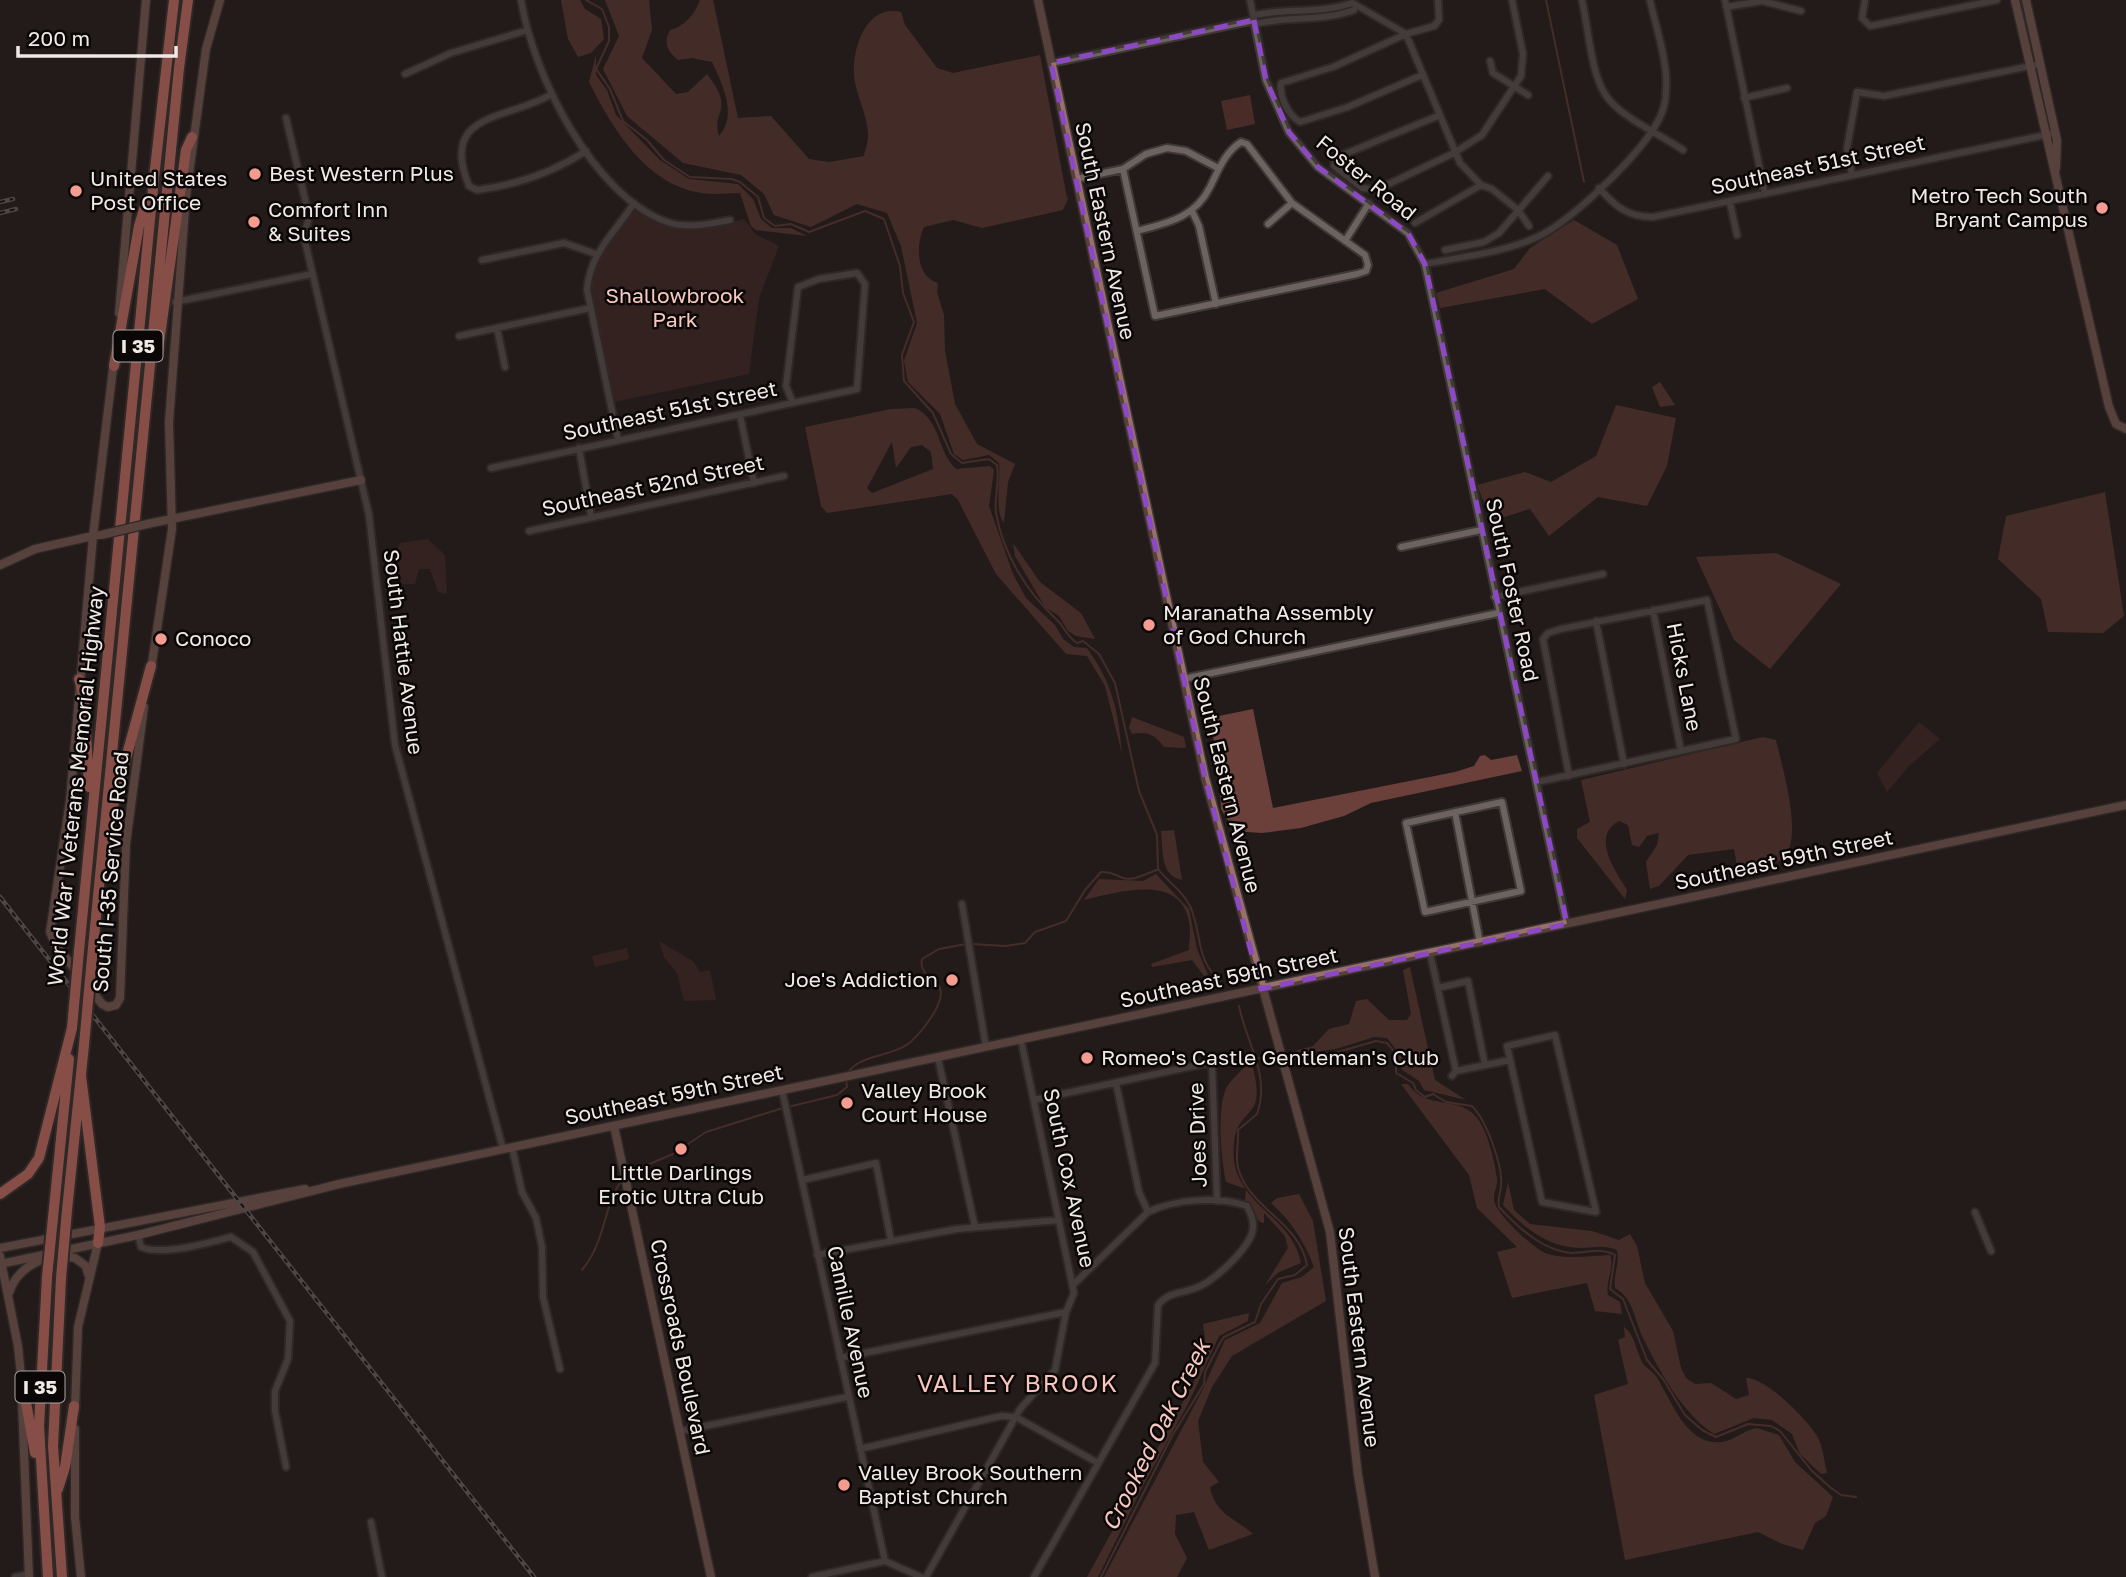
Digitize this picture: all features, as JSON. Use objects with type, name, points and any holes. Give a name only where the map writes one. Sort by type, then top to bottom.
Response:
[{"type":"highway","name":"World War I Veterans Memorial Highway","points":[[48,1577],[42,1498],[40,1386],[47,1276],[154,178],[174,0]]},
{"type":"highway","name":"World War I Veterans Memorial Highway","points":[[62,1577],[55,1498],[54,1392],[61,1278],[188,0]]},
{"type":"highway","points":[[147,394],[163,326],[185,162],[192,137]]},
{"type":"highway","points":[[114,366],[139,226],[154,178]]},
{"type":"highway","points":[[105,833],[151,666]]},
{"type":"highway","points":[[79,679],[84,697],[92,823]]},
{"type":"highway","points":[[0,1194],[5,1187],[28,1174],[39,1158],[72,1028]]},
{"type":"highway","points":[[81,1076],[100,1227],[98,1243]]},
{"type":"highway","points":[[22,1380],[29,1407],[42,1498]]},
{"type":"highway","points":[[55,1498],[65,1467],[74,1406]]},
{"type":"main road","name":"South I-35 Service Road","points":[[146,0],[114,366],[79,679],[70,800],[50,932],[51,938],[102,1004],[111,1007],[117,1004],[120,998],[126,844],[173,519],[169,422],[175,302],[192,137],[206,49],[220,0]]},
{"type":"main road","name":"South Eastern Avenue","points":[[1038,0],[1205,778],[1330,1232],[1358,1475],[1375,1577]]},
{"type":"main road","points":[[2015,0],[2044,135],[2056,168],[2109,407],[2116,424],[2126,429]]},
{"type":"main road","points":[[2026,0],[2055,133],[2056,168]]},
{"type":"main road","points":[[0,565],[35,549],[361,480]]},
{"type":"main road","name":"Southeast 59th Street","points":[[1,1261],[138,1235],[339,1184],[2126,805]]},
{"type":"main road","name":"Crossroads Boulevard","points":[[614,1126],[711,1577]]},
{"type":"main road","name":"Southeast 59th Street","points":[[0,1248],[263,1195],[339,1184]]},
{"type":"main road","points":[[81,1577],[75,1517],[74,1406],[78,1327],[88,1274],[98,1243]]},
{"type":"main road","points":[[8,1295],[19,1272],[38,1262],[69,1256],[81,1261],[88,1274]]},
{"type":"main road","points":[[1,1261],[22,1380],[29,1575]]},
{"type":"street","points":[[521,0],[528,30],[552,94],[586,151],[618,191],[666,222],[706,225],[730,220]]},
{"type":"street","name":"Foster Road","points":[[1250,0],[1266,80],[1289,132],[1318,167],[1408,233],[1425,264]]},
{"type":"street","points":[[1422,75],[1348,107],[1300,122],[1290,113],[1280,89],[1281,83],[1333,67],[1406,34],[1434,26],[1439,20],[1438,0]]},
{"type":"street","points":[[1438,116],[1335,158],[1333,163],[1336,170],[1363,188],[1371,190],[1479,139],[1521,76],[1523,54],[1512,0]]},
{"type":"street","points":[[1583,0],[1603,92],[1615,106],[1683,150]]},
{"type":"street","points":[[1425,264],[1512,246],[1536,237],[1580,208],[1653,130],[1663,108],[1666,76],[1650,0]]},
{"type":"street","points":[[1865,0],[1864,23],[1870,26],[1997,0]]},
{"type":"street","points":[[1765,194],[1726,3],[1762,1],[1801,11]]},
{"type":"street","points":[[1051,63],[1254,20],[1291,9],[1327,10],[1357,3],[1406,34],[1454,153],[1481,185],[1492,189],[1518,210],[1529,226]]},
{"type":"street","points":[[405,74],[451,53],[528,30]]},
{"type":"street","points":[[1490,61],[1493,73],[1528,95]]},
{"type":"street","points":[[1853,174],[1847,148],[1857,92],[1884,96],[2040,64]]},
{"type":"street","points":[[1745,98],[1787,88]]},
{"type":"street","points":[[552,94],[524,108],[478,121],[466,137],[462,154],[469,186],[477,190],[538,177],[586,151]]},
{"type":"street","name":"South Hattie Avenue","points":[[286,118],[309,216],[304,231],[312,274],[369,515],[395,745],[508,1148],[522,1192],[536,1218],[540,1237],[543,1297],[560,1369]]},
{"type":"street","name":"Southeast 51st Street","points":[[1599,188],[1617,208],[1639,217],[1676,214],[1853,174],[2055,133]]},
{"type":"street","points":[[1123,169],[1155,316],[1357,274],[1366,271],[1368,265],[1365,255],[1292,203],[1247,144],[1241,142],[1218,168],[1204,198],[1192,211],[1177,220],[1137,230]]},
{"type":"street","points":[[1076,179],[1123,169],[1146,154],[1175,147],[1218,168]]},
{"type":"street","points":[[1446,250],[1492,237],[1548,176]]},
{"type":"street","points":[[1415,222],[1481,185]]},
{"type":"street","points":[[1730,202],[1737,235]]},
{"type":"street","points":[[618,440],[590,308],[588,279],[596,254],[634,203]]},
{"type":"street","points":[[1268,224],[1292,203]]},
{"type":"street","points":[[1345,241],[1369,204]]},
{"type":"street","points":[[1192,211],[1199,226],[1216,304]]},
{"type":"street","points":[[482,260],[564,243],[596,254]]},
{"type":"street","name":"South Foster Road","points":[[1425,264],[1567,924]]},
{"type":"street","name":"Southeast 51st Street","points":[[491,468],[740,415],[857,389],[865,284],[857,273],[819,279],[798,287],[795,294],[786,386],[793,403]]},
{"type":"street","points":[[175,302],[312,274]]},
{"type":"street","points":[[459,336],[590,308]]},
{"type":"street","points":[[497,328],[505,367]]},
{"type":"street","points":[[740,415],[754,483]]},
{"type":"street","points":[[579,449],[591,516]]},
{"type":"street","name":"Southeast 52nd Street","points":[[529,531],[784,476]]},
{"type":"street","points":[[1401,547],[1481,530]]},
{"type":"street","points":[[1495,597],[1603,574]]},
{"type":"street","points":[[1537,782],[1569,776],[1736,739],[1707,600],[1548,632],[1543,639],[1569,776]]},
{"type":"street","name":"Hicks Lane","points":[[1653,610],[1681,751]]},
{"type":"street","points":[[1183,679],[1498,613]]},
{"type":"street","points":[[1596,621],[1624,764]]},
{"type":"street","points":[[1503,802],[1521,891],[1425,912],[1406,823],[1455,811],[1503,802]]},
{"type":"street","points":[[1455,811],[1480,943]]},
{"type":"street","points":[[962,904],[985,1047]]},
{"type":"street","points":[[1430,953],[1454,1073],[1510,1060]]},
{"type":"street","points":[[1438,988],[1468,982],[1485,1065]]},
{"type":"street","points":[[1555,1035],[1596,1212],[1542,1202],[1510,1060],[1507,1046],[1555,1035]]},
{"type":"street","name":"South Cox Avenue","points":[[924,1577],[1016,1417],[1030,1396],[1055,1370],[1066,1312],[1074,1293],[1021,1040]]},
{"type":"street","points":[[938,1058],[975,1227]]},
{"type":"street","name":"Joes Drive","points":[[1116,1083],[1212,1062],[1217,1200],[1159,1207],[1148,1212]]},
{"type":"street","points":[[1034,1100],[1116,1083],[1139,1192],[1148,1212],[1074,1284]]},
{"type":"street","name":"Camille Avenue","points":[[782,1090],[885,1561]]},
{"type":"street","points":[[803,1180],[876,1163],[891,1241]]},
{"type":"street","points":[[1034,1577],[1155,1363],[1158,1305],[1173,1293],[1206,1283],[1246,1245],[1252,1233],[1254,1224],[1247,1206],[1217,1200]]},
{"type":"street","points":[[1975,1212],[1991,1251]]},
{"type":"street","points":[[817,1255],[975,1227],[1059,1220]]},
{"type":"street","points":[[138,1235],[141,1247],[148,1250],[194,1245],[231,1237],[253,1252],[290,1321],[288,1359],[275,1391],[275,1411],[286,1467]]},
{"type":"street","points":[[840,1358],[1066,1312]]},
{"type":"street","points":[[681,1432],[847,1397]]},
{"type":"street","points":[[860,1449],[1002,1416],[1016,1417],[1098,1463]]},
{"type":"street","points":[[371,1522],[382,1577]]},
{"type":"street","points":[[812,1577],[885,1561],[924,1577]]},
{"type":"street","points":[[15,1577],[29,1575]]},
{"type":"highlighted area","points":[[1254,20],[1266,80],[1289,132],[1318,167],[1408,233],[1425,264],[1567,924],[1261,989],[1205,778],[1051,63]]},
{"type":"green space","points":[[1250,95],[1255,124],[1227,130],[1221,101]]},
{"type":"green space","name":"Shallowbrook Park","points":[[638,209],[677,227],[702,228],[744,219],[755,234],[779,246],[759,298],[749,374],[614,402],[591,297],[592,284],[594,272],[604,250],[634,210]]},
{"type":"green space","points":[[428,539],[445,555],[447,594],[438,592],[430,569],[419,569],[415,584],[402,584],[390,565],[400,543]]},
{"type":"green space","points":[[1919,722],[1940,739],[1910,765],[1887,792],[1877,773]]},
{"type":"green space","points":[[659,941],[693,961],[700,972],[710,970],[716,1000],[684,1001],[677,973],[664,957]]},
{"type":"green space","points":[[627,948],[629,959],[595,967],[592,956]]},
{"type":"shaded area","points":[[561,0],[580,0],[585,9],[601,19],[604,39],[591,53],[578,57],[568,39]]},
{"type":"shaded area","points":[[605,0],[649,0],[652,30],[642,58],[676,94],[688,92],[707,74],[720,96],[721,109],[717,127],[719,136],[725,128],[728,109],[724,89],[712,62],[692,58],[678,60],[669,50],[667,43],[670,30],[688,19],[700,0],[713,0],[738,118],[771,116],[809,159],[829,162],[864,156],[867,128],[855,83],[854,65],[864,30],[870,21],[879,15],[889,11],[901,12],[905,25],[937,68],[953,73],[1040,55],[1067,198],[1069,196],[1063,210],[982,228],[953,220],[924,227],[919,250],[921,267],[925,274],[938,283],[937,292],[944,315],[945,351],[955,404],[977,444],[1015,464],[1008,482],[1004,523],[999,511],[999,463],[989,455],[963,460],[954,454],[940,414],[908,382],[904,361],[917,323],[901,246],[887,213],[857,204],[811,227],[774,215],[764,194],[741,175],[683,163],[627,116],[603,69],[619,36]]},
{"type":"shaded area","points":[[596,55],[596,75],[607,90],[616,115],[660,160],[689,179],[738,184],[753,199],[761,219],[772,228],[791,228],[807,236],[756,230],[751,226],[740,193],[707,194],[682,188],[647,166],[620,135],[589,82]]},
{"type":"shaded area","points":[[1574,220],[1617,245],[1638,299],[1592,324],[1545,289],[1440,308],[1436,293],[1514,269],[1530,248]]},
{"type":"shaded area","points":[[1660,382],[1675,405],[1660,407],[1652,387]]},
{"type":"shaded area","points":[[1616,405],[1676,418],[1667,466],[1647,506],[1598,497],[1549,536],[1530,509],[1491,521],[1477,485],[1525,472],[1551,482],[1596,456]]},
{"type":"shaded area","points":[[915,408],[924,414],[935,428],[945,453],[956,469],[990,466],[994,470],[989,506],[1013,574],[1026,598],[1055,625],[1063,639],[1074,647],[1087,648],[1096,661],[1113,698],[1122,754],[1105,686],[1087,656],[1066,654],[996,574],[958,500],[952,494],[827,513],[821,506],[805,427],[891,409]],"holes":[[[892,442],[896,468],[911,447],[922,445],[931,452],[933,469],[872,493],[867,488]]]},
{"type":"shaded area","points":[[2105,492],[2124,616],[2103,633],[2048,632],[2041,599],[1998,559],[2006,516]]},
{"type":"shaded area","points":[[1013,543],[1040,582],[1081,613],[1095,639],[1076,636],[1068,631],[1059,616],[1045,607],[1015,556]]},
{"type":"shaded area","points":[[1776,553],[1841,584],[1770,669],[1734,640],[1696,557]]},
{"type":"shaded area","points":[[1253,709],[1273,808],[1455,772],[1474,766],[1480,756],[1485,755],[1491,760],[1517,755],[1522,771],[1371,803],[1344,816],[1301,828],[1262,833],[1234,831],[1221,809],[1219,765],[1209,718]]},
{"type":"shaded area","points":[[1132,717],[1184,737],[1186,748],[1164,747],[1150,734],[1132,734],[1129,728]]},
{"type":"shaded area","points":[[1763,737],[1776,740],[1789,798],[1791,842],[1783,858],[1771,865],[1749,867],[1737,866],[1734,849],[1688,855],[1659,886],[1650,889],[1646,862],[1657,845],[1659,833],[1647,836],[1639,847],[1632,845],[1628,825],[1619,821],[1611,827],[1606,844],[1611,863],[1627,890],[1625,899],[1577,838],[1577,829],[1590,822],[1581,780]]},
{"type":"shaded area","points":[[1174,830],[1182,880],[1170,873],[1164,861],[1161,831]]},
{"type":"shaded area","points":[[1156,874],[1189,909],[1197,949],[1208,975],[1204,976],[1192,960],[1152,967],[1151,964],[1189,950],[1189,922],[1183,906],[1174,896],[1145,890],[1112,893],[1084,900],[1099,879],[1143,881]]},
{"type":"shaded area","points":[[1410,967],[1435,1080],[1466,1100],[1424,1090],[1419,1081],[1401,1069],[1397,1051],[1387,1038],[1374,1037],[1336,1049],[1291,1055],[1291,1052],[1313,1046],[1329,1029],[1349,1024],[1356,1001],[1367,999],[1389,1020],[1407,1020],[1411,1014],[1403,970]]},
{"type":"shaded area","points":[[1251,1061],[1256,1099],[1254,1107],[1237,1130],[1234,1149],[1235,1168],[1246,1189],[1226,1182],[1221,1147],[1221,1118],[1228,1085]]},
{"type":"shaded area","points":[[1401,1084],[1408,1084],[1415,1092],[1433,1101],[1462,1107],[1477,1118],[1488,1139],[1495,1165],[1496,1206],[1515,1230],[1532,1244],[1545,1253],[1560,1256],[1610,1255],[1608,1295],[1620,1302],[1622,1314],[1595,1311],[1587,1283],[1512,1298],[1497,1252],[1517,1247],[1477,1208],[1469,1175]]},
{"type":"shaded area","points":[[1508,1182],[1514,1210],[1530,1224],[1592,1231],[1619,1240],[1630,1234],[1637,1246],[1645,1283],[1673,1331],[1681,1368],[1686,1378],[1695,1384],[1711,1383],[1736,1399],[1749,1395],[1746,1378],[1764,1384],[1785,1400],[1817,1436],[1827,1473],[1821,1474],[1800,1454],[1792,1434],[1772,1420],[1754,1418],[1714,1434],[1702,1425],[1664,1378],[1643,1338],[1630,1304],[1615,1288],[1617,1250],[1567,1247],[1536,1234],[1503,1205]]},
{"type":"shaded area","points":[[1246,1189],[1289,1236],[1301,1263],[1279,1272],[1265,1285],[1288,1248],[1285,1236],[1264,1213],[1264,1223],[1260,1222],[1245,1201]]},
{"type":"shaded area","points":[[1299,1194],[1313,1221],[1326,1301],[1232,1356],[1212,1387],[1198,1421],[1203,1462],[1219,1482],[1210,1487],[1216,1503],[1221,1510],[1253,1534],[1209,1550],[1194,1512],[1176,1515],[1175,1534],[1187,1558],[1177,1577],[1104,1577],[1203,1389],[1225,1340],[1260,1323],[1282,1283],[1302,1277],[1314,1267],[1297,1232],[1271,1203],[1277,1198]]},
{"type":"shaded area","points":[[1249,1313],[1248,1321],[1219,1336],[1189,1402],[1098,1577],[1087,1577],[1193,1384],[1207,1353],[1203,1324]]},
{"type":"shaded area","points":[[1624,1327],[1631,1335],[1644,1365],[1656,1376],[1689,1429],[1709,1442],[1722,1442],[1757,1428],[1779,1435],[1795,1462],[1833,1497],[1826,1516],[1815,1523],[1803,1550],[1782,1544],[1758,1532],[1625,1560],[1594,1395],[1628,1384],[1618,1340],[1625,1337]]},
{"type":"waterway","name":"Crooked Oak Creek","points":[[586,0],[602,9],[609,27],[609,41],[596,69],[610,89],[623,121],[647,140],[664,160],[690,177],[732,179],[740,182],[758,197],[764,218],[775,226],[791,224],[809,232],[865,211],[884,219],[900,266],[903,293],[914,322],[902,355],[904,381],[933,413],[951,454],[962,463],[989,459],[997,465],[996,513],[1010,557],[1035,597],[1070,637],[1077,643],[1083,641],[1099,654],[1115,683],[1139,791],[1157,835],[1158,869],[1190,906],[1203,956],[1223,985]]},
{"type":"waterway","points":[[1546,0],[1584,182]]},
{"type":"waterway","points":[[972,944],[1006,946],[1025,943],[1035,932],[1066,921],[1085,890],[1101,872],[1127,879],[1157,870]]},
{"type":"waterway","points":[[849,1071],[862,1061],[901,1048],[919,1033],[937,1008],[941,991],[922,968],[922,959],[939,949],[966,944]]},
{"type":"waterway","name":"Crooked Oak Creek","points":[[1101,1577],[1172,1436],[1204,1384],[1205,1372],[1220,1343],[1224,1337],[1255,1322],[1261,1304],[1278,1279],[1295,1275],[1307,1265],[1295,1237],[1253,1195],[1238,1168],[1238,1130],[1257,1114],[1261,1100],[1256,1059],[1239,1006]]},
{"type":"waterway","points":[[1285,1060],[1338,1052],[1376,1041],[1387,1043],[1396,1054],[1396,1073],[1413,1083],[1416,1090],[1425,1097],[1433,1094],[1446,1102],[1472,1106],[1483,1121],[1496,1155],[1501,1176],[1499,1207],[1514,1223],[1551,1248],[1572,1253],[1599,1251],[1615,1255],[1610,1289],[1623,1299],[1647,1360],[1663,1379],[1685,1415],[1702,1430],[1716,1437],[1748,1424],[1771,1426],[1780,1431],[1812,1471],[1831,1488],[1841,1495],[1856,1497]]},
{"type":"waterway","points":[[1258,1058],[1280,1061]]},
{"type":"waterway","points":[[788,1107],[837,1095],[847,1087],[846,1079]]},
{"type":"waterway","points":[[628,1173],[673,1154],[706,1132],[783,1108]]},
{"type":"waterway","points":[[582,1270],[596,1248],[611,1202],[622,1179]]},
{"type":"railway","points":[[0,202],[13,199]]},
{"type":"railway","points":[[0,213],[16,209]]},
{"type":"railway","points":[[0,897],[534,1577]]},
{"type":"place","name":"Best Western Plus","points":[[255,174]]},
{"type":"place","name":"United States Post Office","points":[[76,191]]},
{"type":"place","name":"Metro Tech South Bryant Campus","points":[[2102,208]]},
{"type":"place","name":"Comfort Inn & Suites","points":[[254,222]]},
{"type":"place","name":"Maranatha Assembly of God Church","points":[[1149,625]]},
{"type":"place","name":"Conoco","points":[[161,639]]},
{"type":"place","name":"Joe's Addiction","points":[[952,980]]},
{"type":"place","name":"Romeo's Castle Gentleman's Club","points":[[1087,1058]]},
{"type":"place","name":"Valley Brook Court House","points":[[847,1103]]},
{"type":"place","name":"Little Darlings Erotic Ultra Club","points":[[681,1149]]},
{"type":"place","name":"Valley Brook Southern Baptist Church","points":[[844,1485]]},
{"type":"district","name":"VALLEY BROOK","points":[[1018,1384]]}]
